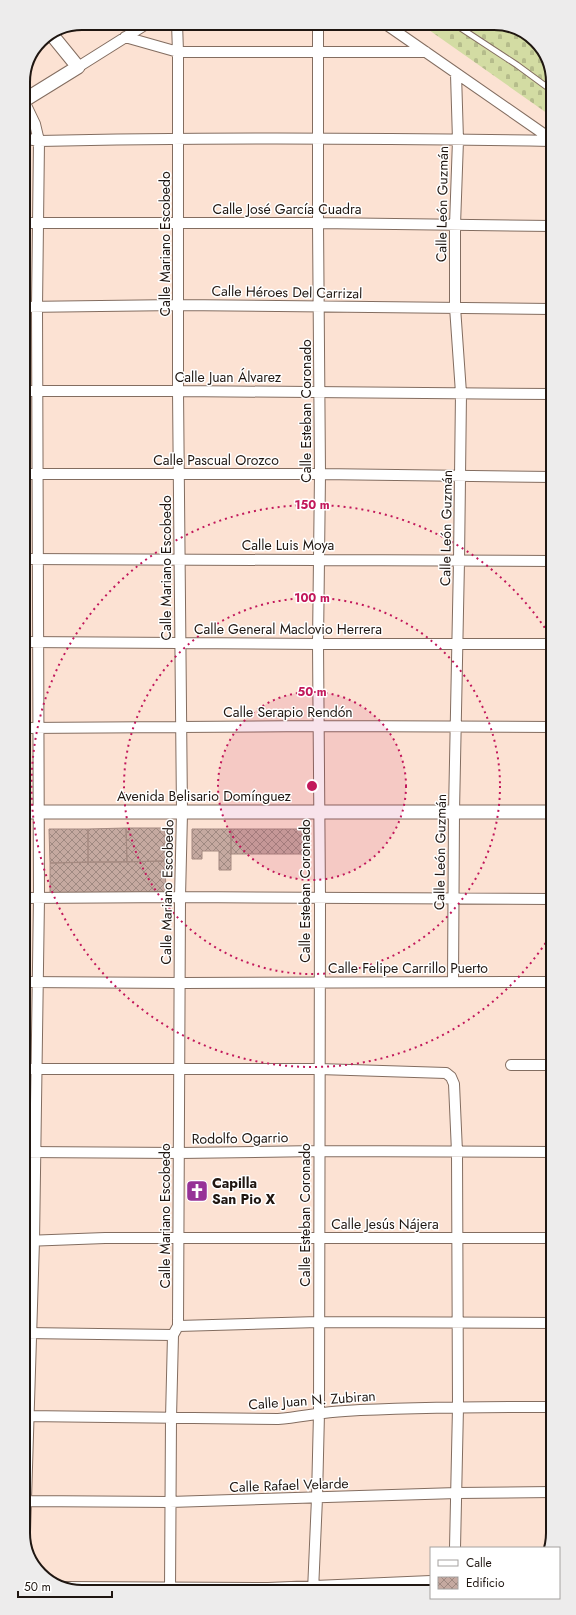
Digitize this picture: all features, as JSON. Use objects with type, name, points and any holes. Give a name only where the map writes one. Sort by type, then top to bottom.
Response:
[{"type":"street","points":[[30,97],[136,30]]},
{"type":"street","name":"Calle Mariano Escobedo","points":[[170,1585],[171,1418],[176,1330],[178,1238],[180,897],[182,813],[180,474],[178,391],[179,138],[177,30]]},
{"type":"street","name":"Calle Esteban Coronado","points":[[313,1585],[319,1413],[318,1238],[320,898],[318,644],[320,392],[318,30]]},
{"type":"street","points":[[394,30],[546,137]]},
{"type":"street","points":[[125,37],[178,52],[426,52]]},
{"type":"street","points":[[55,38],[78,67]]},
{"type":"street","name":"Calle León Guzmán","points":[[453,982],[455,726],[460,561],[461,393],[455,307],[455,225],[458,140],[456,74]]},
{"type":"street","points":[[30,113],[36,124],[39,141],[37,307],[39,898],[36,1152],[30,1228]]},
{"type":"street","points":[[30,139],[39,141],[179,138],[318,138],[546,140]]},
{"type":"street","name":"Calle José García Cuadra","points":[[30,223],[318,223],[546,226]]},
{"type":"street","name":"Calle Héroes Del Carrizal","points":[[30,307],[178,305],[546,309]]},
{"type":"street","name":"Calle Juan Álvarez","points":[[30,391],[546,394]]},
{"type":"street","name":"Calle Pascual Orozco","points":[[30,474],[320,474],[546,477]]},
{"type":"street","name":"Calle Luis Moya","points":[[30,559],[546,561]]},
{"type":"street","name":"Calle General Maclovio Herrera","points":[[30,642],[546,644]]},
{"type":"street","name":"Calle Serapio Rendón","points":[[30,728],[318,726],[546,727]]},
{"type":"street","name":"Avenida Belisario Domínguez","points":[[30,812],[546,812]]},
{"type":"street","points":[[30,898],[180,897],[546,899]]},
{"type":"street","name":"Calle Felipe Carrillo Puerto","points":[[30,982],[546,982]]},
{"type":"street","points":[[511,1065],[546,1065]]},
{"type":"street","points":[[30,1069],[319,1069],[446,1073],[451,1077],[454,1084],[457,1152],[458,1407],[455,1547]]},
{"type":"street","name":"Rodolfo Ogarrio","points":[[30,1152],[546,1152]]},
{"type":"street","name":"Calle Jesús Nájera","points":[[30,1241],[105,1238],[546,1238]]},
{"type":"street","points":[[30,1333],[176,1330],[319,1322],[546,1323]]},
{"type":"street","name":"Calle Juan N. Zubiran","points":[[30,1416],[278,1419],[346,1411],[458,1407],[546,1407]]},
{"type":"street","name":"Calle Rafael Velarde","points":[[30,1501],[170,1502],[457,1493],[546,1492]]},
{"type":"street","points":[[364,1585],[430,1581]]},
{"type":"lane","points":[[463,30],[546,87]]},
{"type":"green space","points":[[429,30],[498,30],[514,34],[526,41],[531,45],[541,59],[546,75],[546,112]]},
{"type":"building","points":[[126,828],[127,862],[88,862],[88,829]]},
{"type":"building","points":[[126,828],[165,828],[165,861],[127,862]]},
{"type":"building","points":[[49,829],[88,829],[88,862],[50,863]]},
{"type":"building","points":[[192,829],[231,829],[231,870],[219,870],[219,851],[202,851],[202,859],[192,859]]},
{"type":"building","points":[[231,829],[304,829],[304,854],[231,854]]},
{"type":"building","points":[[165,861],[166,894],[50,896],[50,863]]},
{"type":"place","name":"Capilla San Pio X","points":[[197,1191]]}]
